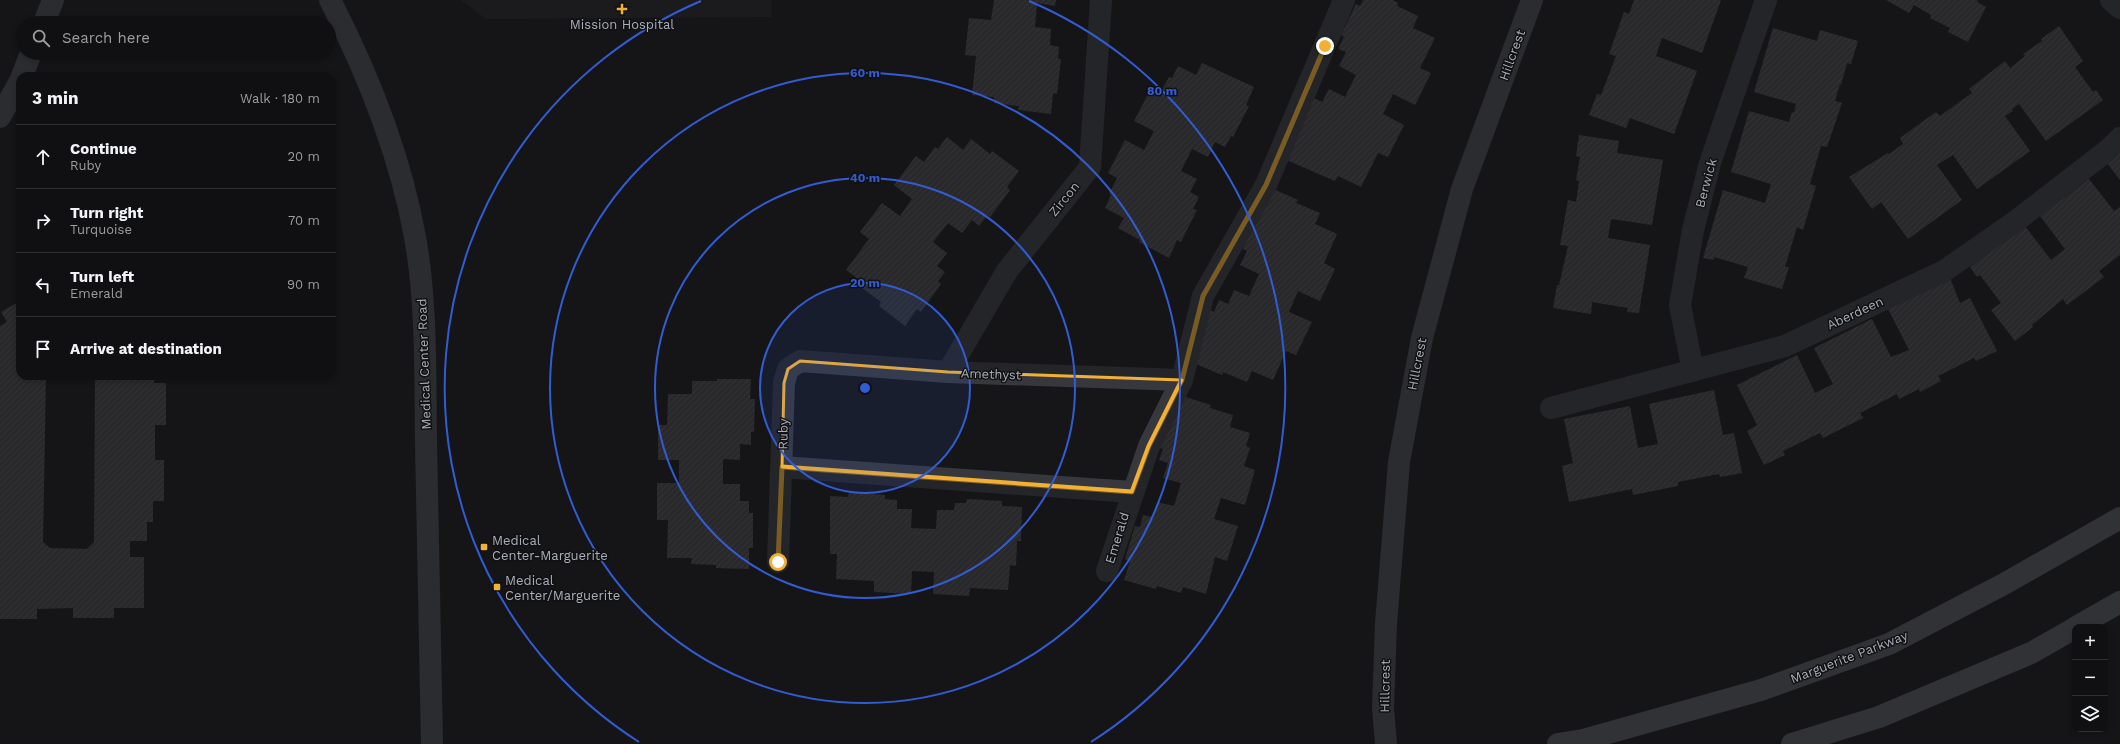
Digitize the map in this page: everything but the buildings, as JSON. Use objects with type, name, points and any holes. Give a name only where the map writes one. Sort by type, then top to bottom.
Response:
[{"type":"main road","name":"Marguerite Parkway","points":[[1558,744],[1583,740],[1761,690],[1889,644],[2004,584],[2120,518]]},
{"type":"main road","points":[[2081,624],[2120,602]]},
{"type":"main road","points":[[1792,744],[1879,717],[2031,653],[2072,629]]},
{"type":"street","points":[[47,16],[53,0]]},
{"type":"street","name":"Medical Center Road","points":[[330,0],[367,79],[402,182],[415,236],[422,294],[426,386],[432,744]]},
{"type":"street","name":"Zircon","points":[[948,372],[1007,271],[1090,167],[1101,0]]},
{"type":"street","name":"Emerald","points":[[1107,571],[1132,492],[1149,446],[1182,380],[1203,296],[1266,185],[1344,0]]},
{"type":"street","name":"Hillcrest","points":[[1386,744],[1383,708],[1386,624],[1399,462],[1422,338],[1462,189],[1532,0]]},
{"type":"street","name":"Berwick","points":[[1693,371],[1680,305],[1693,230],[1710,162],[1766,0]]},
{"type":"street","points":[[2110,0],[2120,8]]},
{"type":"street","points":[[24,72],[28,60]]},
{"type":"street","points":[[0,117],[16,88]]},
{"type":"street","name":"Aberdeen","points":[[1551,408],[1785,346],[1944,271],[2016,221],[2108,150],[2120,138]]},
{"type":"street","name":"Amethyst","points":[[800,361],[948,372],[1182,380]]},
{"type":"street","name":"Ruby","points":[[778,562],[784,383],[788,369],[800,361]]},
{"type":"street","points":[[782,467],[1132,492]]},
{"type":"highlighted area","points":[[800,361],[948,372],[1182,380],[1149,446],[1132,492],[782,467],[784,383],[788,369]]},
{"type":"shaded area","name":"Mission Hospital","points":[[461,0],[772,0],[771,17],[486,19]]},
{"type":"place","name":"Mission Hospital","points":[[622,9]]},
{"type":"place","name":"Medical Center-Marguerite","points":[[484,547]]},
{"type":"place","name":"Medical Center/Marguerite","points":[[497,587]]},
{"type":"route","points":[[778,562],[782,467],[1132,492],[1149,446],[1182,380],[1203,296],[1266,185],[1325,46]]}]
